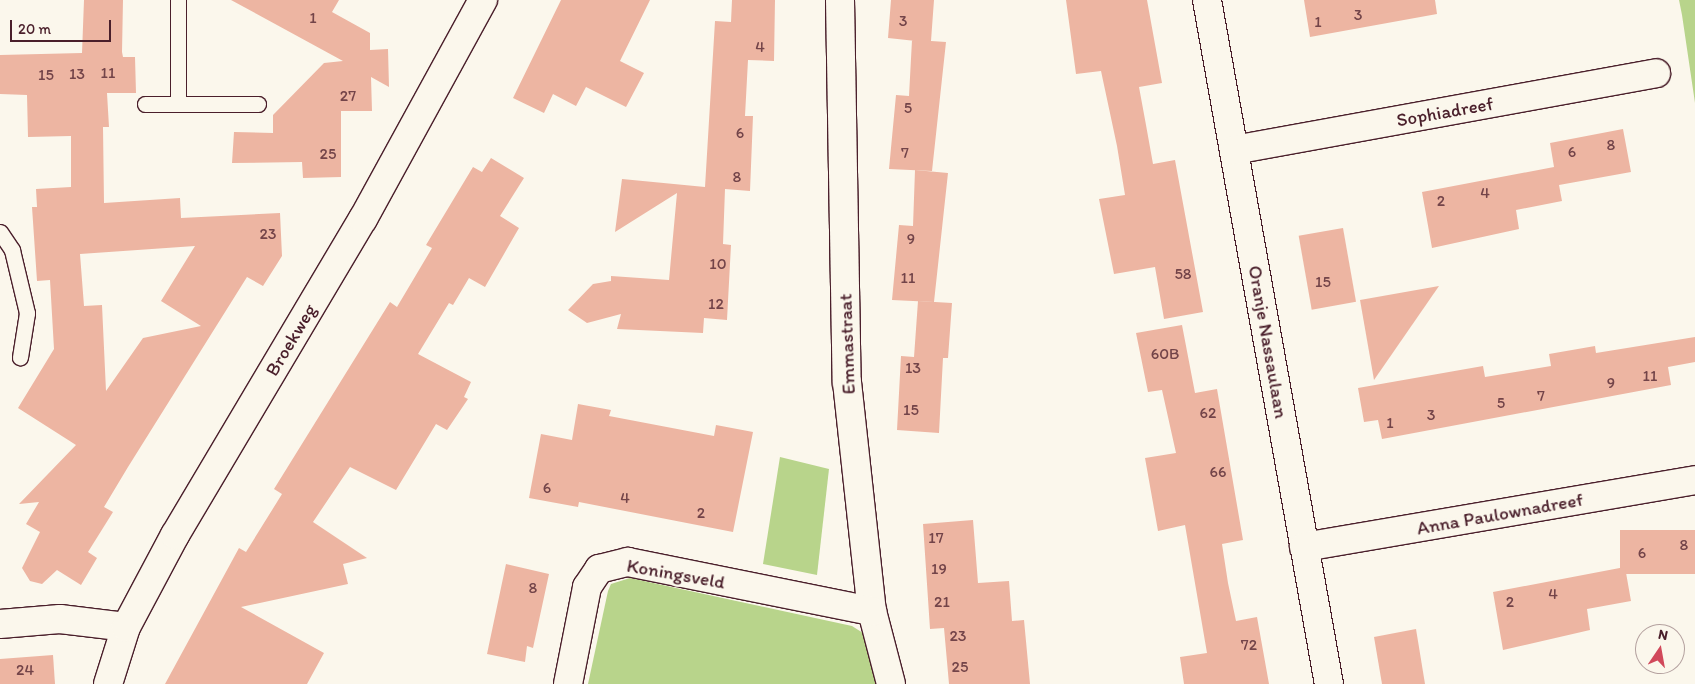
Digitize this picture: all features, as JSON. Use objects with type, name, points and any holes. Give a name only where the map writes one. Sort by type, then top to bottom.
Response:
[{"type":"street","name":"Broekweg","points":[[108,684],[126,628],[175,535],[362,219],[483,0]]},
{"type":"street","name":"Emmastraat","points":[[840,0],[846,382],[872,611],[891,684]]},
{"type":"street","name":"Oranje Nassaulaan","points":[[1207,0],[1329,684]]},
{"type":"street","name":"Sophiadreef","points":[[1234,150],[1656,73]]},
{"type":"street","name":"Anna Paulownadreef","points":[[1304,547],[1695,480]]},
{"type":"street","name":"Koningsveld","points":[[568,684],[587,587],[599,569],[628,562],[872,611]]},
{"type":"street","points":[[0,624],[60,619],[126,628]]},
{"type":"lane","points":[[178,0],[178,104]]},
{"type":"lane","points":[[145,104],[258,104]]},
{"type":"lane","points":[[0,232],[12,250],[27,314],[20,357]]},
{"type":"green space","points":[[1679,0],[1695,0],[1695,103],[1682,15]]},
{"type":"green space","points":[[780,457],[829,469],[817,575],[763,564]]},
{"type":"green space","points":[[630,578],[852,626],[863,633],[869,643],[877,684],[588,684],[608,591],[611,584]]},
{"type":"building","points":[[84,0],[123,0],[122,52],[123,57],[135,57],[136,93],[107,93],[109,127],[103,127],[104,203],[180,198],[181,218],[280,213],[282,256],[263,286],[247,277],[128,467],[104,507],[113,512],[88,552],[97,558],[81,585],[57,570],[42,584],[30,581],[22,568],[40,532],[26,524],[39,502],[19,504],[76,445],[18,408],[54,349],[50,280],[37,281],[32,207],[37,207],[36,189],[71,187],[71,136],[28,137],[27,95],[0,94],[0,55],[82,53]],"holes":[[[195,246],[161,301],[201,326],[143,338],[106,391],[102,305],[84,306],[80,254]]]},
{"type":"building","points":[[231,0],[339,0],[332,12],[370,33],[370,50],[388,49],[389,87],[371,77],[372,111],[341,111],[341,177],[303,178],[302,162],[232,163],[234,132],[273,133],[273,115],[324,63],[343,61]]},
{"type":"building","points":[[561,0],[650,0],[620,61],[644,73],[626,107],[586,87],[576,106],[553,94],[544,113],[513,98]]},
{"type":"building","points":[[732,0],[775,0],[774,61],[748,60],[745,116],[753,116],[750,191],[725,189],[723,244],[731,245],[727,320],[704,318],[703,333],[617,329],[621,314],[587,323],[568,310],[593,284],[611,281],[611,276],[669,280],[677,193],[615,232],[622,179],[705,187],[715,21],[731,22]]},
{"type":"building","points":[[891,0],[934,0],[931,41],[946,42],[932,171],[889,169],[896,95],[909,96],[912,41],[888,38]]},
{"type":"building","points":[[1066,0],[1147,0],[1162,83],[1139,87],[1153,164],[1175,160],[1203,312],[1164,319],[1155,267],[1114,274],[1099,199],[1125,195],[1117,146],[1101,71],[1076,74]]},
{"type":"building","points":[[1304,0],[1435,0],[1437,14],[1310,37]]},
{"type":"building","points":[[1623,129],[1631,172],[1559,185],[1562,201],[1516,210],[1519,229],[1432,248],[1422,192],[1554,167],[1550,143]]},
{"type":"building","points":[[491,158],[524,178],[500,216],[519,228],[485,287],[469,278],[453,305],[449,303],[418,354],[471,382],[464,397],[468,399],[447,430],[436,424],[396,490],[350,467],[313,522],[367,558],[343,564],[348,584],[241,607],[324,653],[307,684],[165,684],[239,548],[246,552],[282,494],[274,489],[390,302],[397,307],[432,248],[426,245],[473,167],[482,172]]},
{"type":"building","points":[[915,170],[948,173],[934,302],[892,300],[899,225],[913,226]]},
{"type":"building","points":[[1343,228],[1356,302],[1312,310],[1299,236]]},
{"type":"building","points":[[1439,286],[1374,380],[1360,300]]},
{"type":"building","points":[[918,301],[952,303],[948,358],[943,358],[939,433],[897,430],[901,356],[914,357]]},
{"type":"building","points":[[1182,325],[1195,393],[1217,389],[1243,540],[1222,544],[1228,583],[1236,621],[1257,617],[1269,684],[1184,684],[1180,657],[1207,653],[1185,525],[1158,531],[1145,458],[1176,453],[1162,390],[1148,392],[1136,333]]},
{"type":"building","points":[[1695,337],[1695,362],[1668,367],[1671,385],[1382,439],[1378,420],[1364,422],[1358,388],[1483,366],[1485,377],[1551,366],[1549,354],[1595,346],[1596,353]]},
{"type":"building","points":[[578,404],[611,410],[609,416],[714,436],[716,425],[753,432],[733,532],[579,502],[578,507],[529,498],[541,434],[572,440]]},
{"type":"building","points":[[973,520],[978,583],[1009,581],[1012,621],[1024,620],[1030,684],[949,684],[944,628],[930,629],[923,524]]},
{"type":"building","points":[[1620,530],[1695,530],[1695,574],[1620,574]]},
{"type":"building","points":[[506,564],[549,574],[533,648],[527,646],[525,662],[487,654]]},
{"type":"building","points":[[1625,567],[1631,601],[1587,609],[1590,630],[1503,650],[1493,592]]},
{"type":"building","points":[[1416,629],[1425,684],[1382,684],[1374,637]]},
{"type":"building","points":[[53,655],[55,684],[0,684],[0,659]]}]
